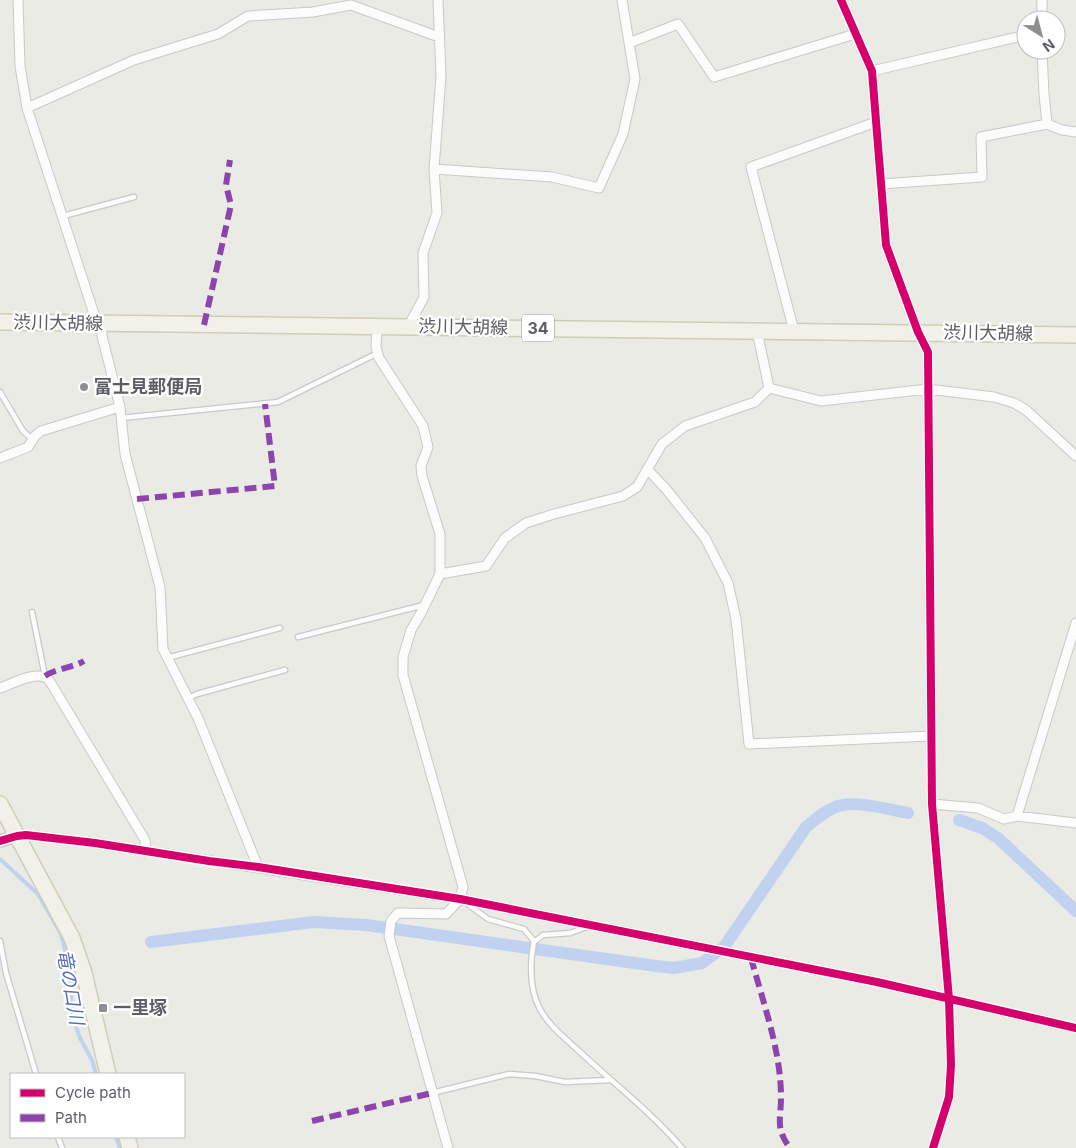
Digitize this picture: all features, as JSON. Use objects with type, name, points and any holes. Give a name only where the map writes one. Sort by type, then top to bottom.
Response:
[{"type":"main road","name":"渋川大胡線","points":[[0,322],[1076,335]]},
{"type":"main road","points":[[0,804],[72,938],[84,973],[108,1073]]},
{"type":"street","points":[[18,0],[20,66],[27,108],[98,323],[120,407],[127,464],[160,587],[163,649],[166,658],[189,698],[258,867]]},
{"type":"street","points":[[408,327],[424,297],[423,253],[437,213],[434,169],[441,76],[438,0]]},
{"type":"street","points":[[434,169],[552,177],[599,188],[623,134],[635,79],[622,0]]},
{"type":"street","points":[[840,0],[872,71],[886,246],[918,332],[928,352],[932,804],[949,1000],[951,1065],[949,1097],[933,1148]]},
{"type":"street","points":[[27,108],[134,60],[218,34],[248,16],[313,12],[351,5],[438,37]]},
{"type":"street","points":[[629,43],[678,24],[714,76],[855,34]]},
{"type":"street","points":[[872,71],[1016,37]]},
{"type":"street","points":[[1043,60],[1047,124]]},
{"type":"street","points":[[794,331],[751,168],[876,122]]},
{"type":"street","points":[[881,184],[982,177],[981,137],[1047,124],[1062,130],[1076,132]]},
{"type":"street","points":[[377,327],[376,347],[379,358],[423,426],[428,447],[421,466],[422,476],[440,534],[440,574],[411,630],[405,646],[403,675],[463,887],[460,899],[446,914],[398,914],[391,921],[388,936],[448,1148]]},
{"type":"street","points":[[757,331],[769,388]]},
{"type":"street","points":[[440,574],[486,566],[505,538],[526,523],[622,496],[637,487],[662,444],[684,426],[755,402],[769,388]]},
{"type":"street","points":[[769,388],[821,402],[928,389],[994,397],[1014,403],[1026,410],[1076,456]]},
{"type":"street","points":[[0,458],[23,450],[41,431],[120,407]]},
{"type":"street","points":[[648,470],[666,489],[705,538],[728,583],[736,619],[749,744],[931,736]]},
{"type":"street","points":[[1017,816],[1076,623]]},
{"type":"street","points":[[0,688],[34,676],[45,676],[145,840],[146,852]]},
{"type":"street","points":[[932,804],[978,808],[1004,819],[1017,816],[1076,823]]},
{"type":"street","points":[[0,841],[26,835],[76,841],[460,899],[877,982],[1076,1028]]},
{"type":"lane","points":[[63,216],[134,197]]},
{"type":"lane","points":[[122,418],[278,402],[378,352]]},
{"type":"lane","points":[[0,392],[23,431],[33,440]]},
{"type":"lane","points":[[298,638],[425,605]]},
{"type":"lane","points":[[32,612],[45,676]]},
{"type":"lane","points":[[166,658],[280,628]]},
{"type":"lane","points":[[189,698],[197,694],[285,670]]},
{"type":"lane","points":[[460,899],[488,920],[524,929],[534,942]]},
{"type":"lane","points":[[591,926],[570,933],[543,935],[534,942],[531,959],[532,980],[539,1007],[549,1023],[666,1130],[682,1148]]},
{"type":"lane","points":[[0,941],[6,972],[36,1073]]},
{"type":"lane","points":[[432,1093],[510,1074],[535,1076],[565,1082],[610,1080]]},
{"type":"waterway","points":[[151,942],[314,922],[366,925],[674,968],[702,963],[724,947],[806,827],[825,812],[845,804],[854,804],[908,813]]},
{"type":"waterway","points":[[959,820],[982,828],[998,838],[1076,911]]},
{"type":"waterway","name":"竜の口川","points":[[0,859],[38,894],[61,934],[67,958],[73,1018],[80,1038],[92,1060],[96,1073]]},
{"type":"waterway","name":"竜の口川","points":[[116,1138],[120,1148]]},
{"type":"marked path","points":[[204,325],[231,205],[226,185],[230,160]]},
{"type":"marked path","points":[[137,499],[275,486],[265,404]]},
{"type":"marked path","points":[[45,676],[84,661]]},
{"type":"marked path","points":[[751,958],[775,1044],[780,1080],[781,1129],[782,1135],[790,1148]]},
{"type":"marked path","points":[[312,1121],[432,1093]]},
{"type":"cycle path","points":[[841,0],[872,71],[886,245],[918,332],[928,352],[932,804],[949,999],[951,1065],[949,1097],[933,1148]]},
{"type":"cycle path","points":[[0,841],[26,835],[95,843],[460,899],[877,982],[1076,1028]]},
{"type":"place","name":"富士見郵便局","points":[[84,387]]},
{"type":"place","name":"一里塚","points":[[103,1008]]}]
